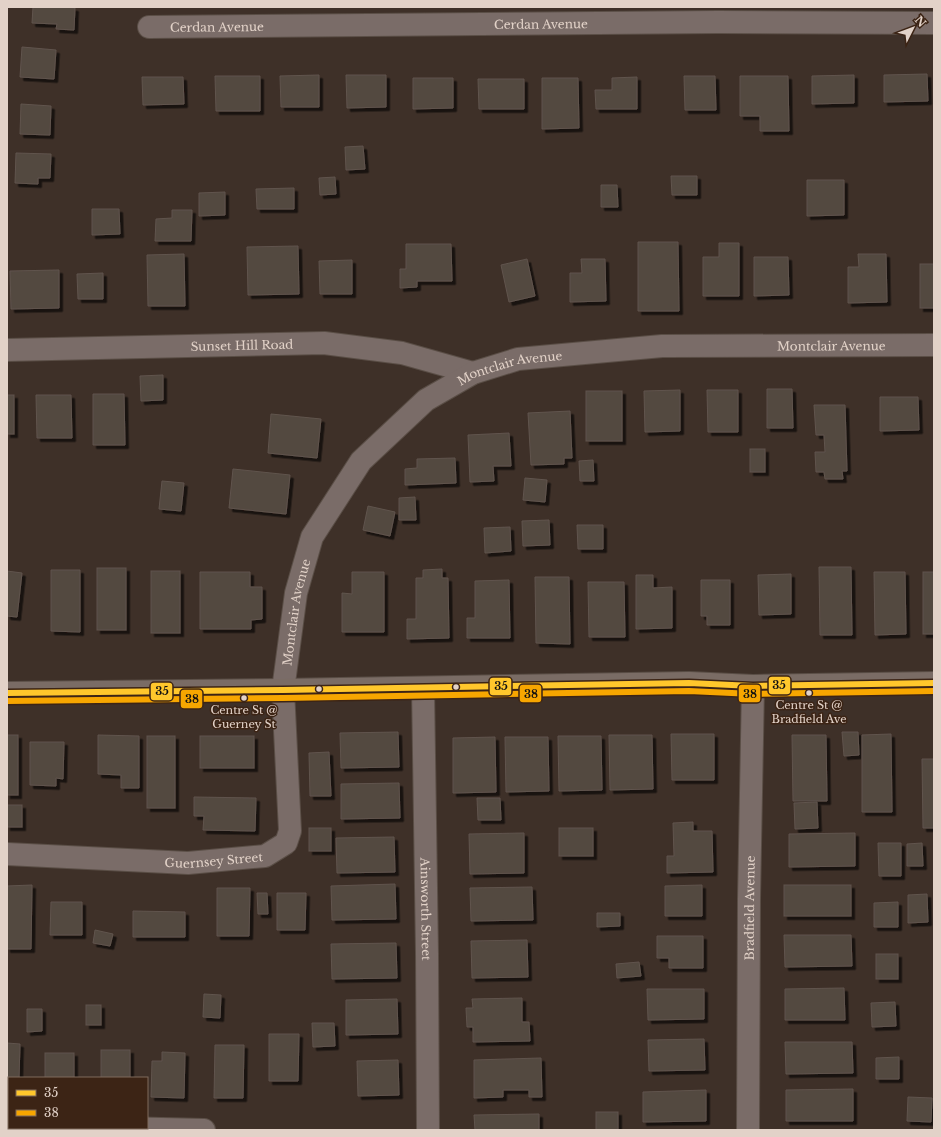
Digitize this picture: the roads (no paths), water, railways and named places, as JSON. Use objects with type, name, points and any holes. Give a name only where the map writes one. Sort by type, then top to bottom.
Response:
[{"type":"main road","points":[[7,693],[689,683],[753,686],[934,684]]},
{"type":"street","name":"Cerdan Avenue","points":[[149,27],[362,16],[717,15],[934,23]]},
{"type":"street","name":"Sunset Hill Road","points":[[7,350],[324,343],[402,353],[473,373]]},
{"type":"street","name":"Montclair Avenue","points":[[283,690],[296,593],[312,537],[361,461],[426,400],[473,373],[518,360],[662,346],[934,345]]},
{"type":"street","name":"Bradfield Avenue","points":[[748,1130],[749,899],[753,686]]},
{"type":"street","name":"Ainsworth Street","points":[[423,688],[428,954],[428,1130]]},
{"type":"street","name":"Guernsey Street","points":[[7,854],[188,863],[265,856],[286,843],[290,831],[283,690]]},
{"type":"street","points":[[148,1129],[204,1130]]},
{"type":"place","name":"Centre St @ Bradfield Ave","points":[[809,693]]},
{"type":"place","name":"Centre St @ Guerney St","points":[[244,698]]}]
